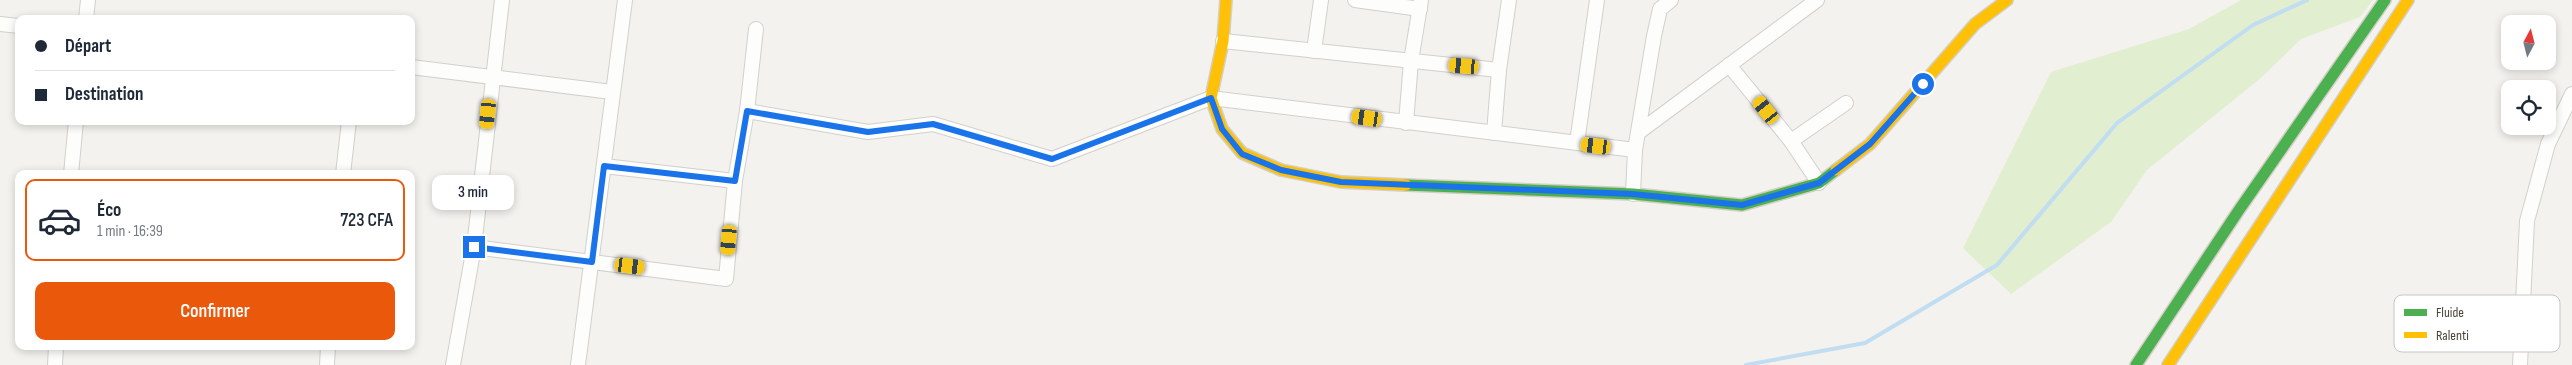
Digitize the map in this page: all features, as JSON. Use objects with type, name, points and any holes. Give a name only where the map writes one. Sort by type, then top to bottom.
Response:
[{"type":"street","points":[[86,15],[88,0]]},
{"type":"street","points":[[453,365],[474,247],[502,0]]},
{"type":"street","points":[[578,365],[612,92],[626,0]]},
{"type":"street","points":[[1226,0],[1223,42],[1211,98],[1222,129],[1242,154],[1281,170],[1341,182],[1632,194],[1742,205],[1819,183],[1870,144],[1975,24],[2007,0]]},
{"type":"street","points":[[1314,51],[1321,0]]},
{"type":"street","points":[[1355,0],[1420,4],[1411,61],[1406,123]]},
{"type":"street","points":[[1494,133],[1499,70],[1509,0]]},
{"type":"street","points":[[1577,143],[1597,0]]},
{"type":"street","points":[[1632,194],[1635,150],[1660,8],[1671,0]]},
{"type":"street","points":[[1639,132],[1817,0]]},
{"type":"street","points":[[2136,365],[2239,210],[2385,0]]},
{"type":"street","points":[[2168,365],[2408,0]]},
{"type":"street","points":[[0,24],[15,26]]},
{"type":"street","points":[[474,247],[726,279],[735,181],[747,111],[756,29]]},
{"type":"street","points":[[1223,42],[1499,70]]},
{"type":"street","points":[[1729,65],[1791,141],[1819,183]]},
{"type":"street","points":[[415,67],[612,92]]},
{"type":"street","points":[[2523,295],[2527,221],[2548,144],[2572,94]]},
{"type":"street","points":[[747,111],[868,132],[933,124],[1052,159],[1211,98],[1635,150]]},
{"type":"street","points":[[1791,141],[1846,103]]},
{"type":"street","points":[[71,170],[76,125]]},
{"type":"street","points":[[344,170],[349,125]]},
{"type":"street","points":[[604,166],[735,181]]},
{"type":"street","points":[[54,365],[56,350]]},
{"type":"street","points":[[327,365],[328,350]]},
{"type":"street","points":[[2520,365],[2521,352]]},
{"type":"green space","points":[[2241,0],[2373,0],[2360,17],[2301,39],[2262,77],[2147,170],[2111,222],[2011,294],[1963,248],[2051,72],[2189,29]]},
{"type":"waterway","points":[[1746,365],[1865,343],[1997,265],[2117,123],[2253,25],[2307,0]]},
{"type":"traffic: fast","points":[[2136,365],[2239,210],[2385,0]]},
{"type":"traffic: fast","points":[[1406,185],[1633,194],[1742,205],[1819,183],[1836,170]]},
{"type":"traffic: slow","points":[[1226,0],[1223,41],[1211,98],[1222,129],[1242,153],[1281,170],[1341,182],[1406,185]]},
{"type":"traffic: slow","points":[[1836,170],[1870,144],[1975,24],[2007,0]]},
{"type":"traffic: slow","points":[[2168,365],[2408,0]]},
{"type":"route","points":[[474,247],[592,262],[604,166],[735,181],[747,111],[868,132],[933,124],[1052,159],[1211,98],[1222,129],[1242,154],[1281,170],[1341,182],[1632,194],[1742,205],[1819,183],[1870,144],[1923,84]]}]
